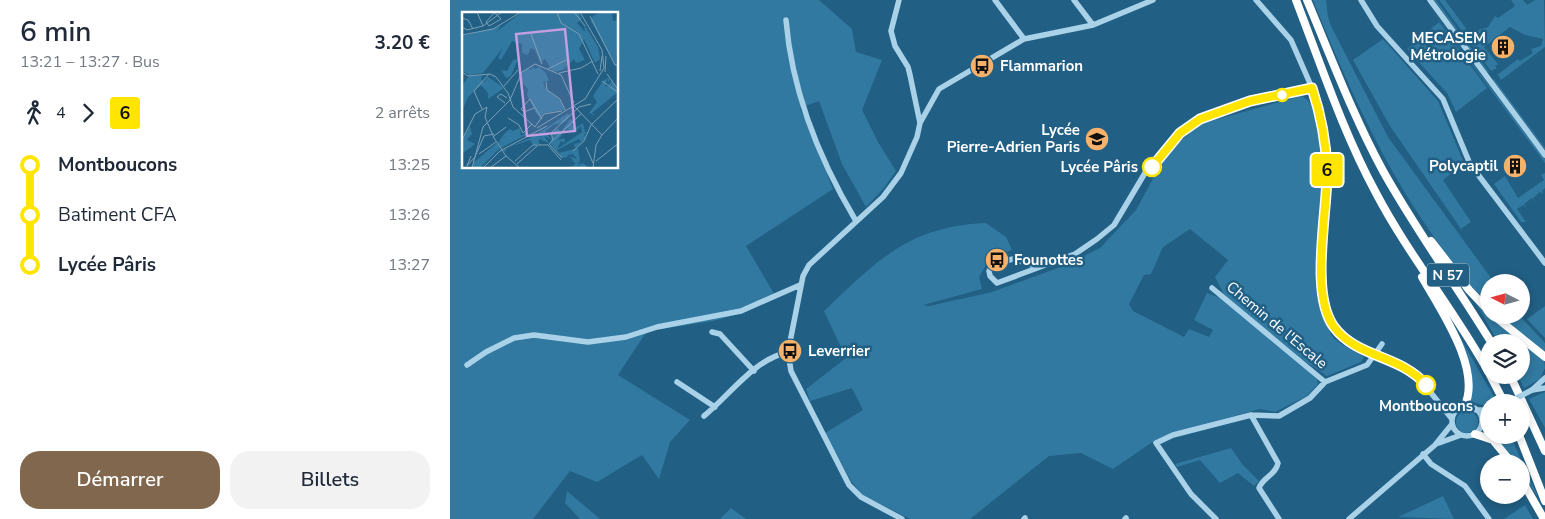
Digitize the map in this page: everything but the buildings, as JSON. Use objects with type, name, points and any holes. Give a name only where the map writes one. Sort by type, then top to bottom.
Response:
[{"type":"highway","name":"N 57","points":[[1296,0],[1358,157],[1376,194],[1480,360]]},
{"type":"highway","name":"N 57","points":[[1307,0],[1369,144],[1405,209],[1486,334]]},
{"type":"highway","points":[[1405,209],[1480,302]]},
{"type":"highway","points":[[1405,241],[1448,322],[1463,358],[1469,384],[1469,396],[1461,408]]},
{"type":"highway","points":[[1504,324],[1545,357]]},
{"type":"highway","points":[[1514,384],[1545,451]]},
{"type":"highway","points":[[1475,434],[1492,440],[1504,454]]},
{"type":"highway","points":[[1523,444],[1545,501]]},
{"type":"highway","points":[[1530,495],[1544,519]]},
{"type":"street","points":[[899,0],[891,31],[892,39],[908,67],[920,123]]},
{"type":"street","points":[[995,0],[1024,39]]},
{"type":"street","points":[[1074,0],[1093,25]]},
{"type":"street","points":[[902,519],[861,497],[849,485],[790,371],[788,352],[800,285],[809,265],[883,197],[901,173],[911,154],[920,123],[939,89],[1024,39],[1093,25],[1153,0]]},
{"type":"street","points":[[1256,0],[1292,40],[1312,88],[1323,125],[1327,172],[1322,238],[1325,309],[1333,326],[1351,343],[1408,369],[1419,378],[1440,402],[1452,421],[1455,431],[1461,435]]},
{"type":"street","points":[[1360,0],[1377,26],[1443,99],[1470,164],[1545,263]]},
{"type":"street","points":[[1430,0],[1545,155]]},
{"type":"street","points":[[786,20],[788,51],[804,111],[831,178],[856,222]]},
{"type":"street","points":[[1038,267],[1008,260],[993,264],[989,271],[993,281],[999,284],[1074,254],[1114,225],[1145,173],[1190,125],[1200,119],[1250,101],[1312,88]]},
{"type":"street","points":[[468,365],[486,352],[514,338],[534,335],[588,342],[626,336],[657,327],[741,311],[800,285]]},
{"type":"street","name":"Chemin de l'Escale","points":[[1212,288],[1325,382]]},
{"type":"street","points":[[712,332],[720,334],[754,371]]},
{"type":"street","points":[[1216,519],[1191,494],[1156,443],[1173,435],[1251,415],[1279,416],[1310,398],[1325,382],[1367,365],[1376,355],[1382,344]]},
{"type":"street","points":[[704,416],[733,387],[754,371],[774,357],[788,352]]},
{"type":"street","points":[[1524,394],[1532,390],[1545,378]]},
{"type":"street","points":[[677,382],[715,407]]},
{"type":"street","points":[[1532,390],[1545,388]]},
{"type":"street","points":[[1440,402],[1451,408],[1480,410]]},
{"type":"street","points":[[1435,445],[1461,408]]},
{"type":"street","points":[[1476,410],[1480,415]]},
{"type":"street","points":[[1251,415],[1278,463],[1274,472],[1266,478],[1260,488],[1279,519]]},
{"type":"street","points":[[1350,519],[1435,445],[1461,435],[1475,434],[1480,427]]},
{"type":"street","points":[[1423,454],[1431,464],[1465,486],[1489,519]]},
{"type":"shaded area","points":[[450,0],[819,0],[852,29],[856,52],[882,60],[862,110],[878,142],[896,171],[884,188],[866,207],[842,164],[819,101],[800,108],[833,189],[746,246],[776,297],[745,312],[713,321],[655,330],[645,334],[618,375],[690,420],[670,442],[659,479],[642,455],[597,482],[570,471],[533,519],[450,519]]},
{"type":"shaded area","points":[[1313,0],[1326,0],[1331,26],[1388,137],[1488,274],[1480,274],[1480,295],[1453,264],[1398,181],[1352,92]]},
{"type":"shaded area","points":[[1424,0],[1545,159],[1545,163]]},
{"type":"shaded area","points":[[1434,0],[1436,0],[1488,73]]},
{"type":"shaded area","points":[[1439,0],[1445,0],[1474,39],[1477,37],[1473,32],[1488,27],[1495,16],[1498,18],[1515,6],[1511,0],[1523,0],[1527,5],[1535,0],[1544,0],[1545,47],[1501,80],[1498,75],[1496,76],[1518,59],[1520,61],[1533,53],[1531,49],[1541,46],[1543,39],[1525,35],[1510,27],[1484,47],[1498,64],[1495,66],[1497,68],[1491,71]]},
{"type":"shaded area","points":[[1439,22],[1487,88],[1456,112],[1447,93],[1407,49]]},
{"type":"shaded area","points":[[1383,39],[1438,101],[1464,163],[1443,180],[1471,222],[1461,229],[1390,126],[1353,60]]},
{"type":"shaded area","points":[[1493,80],[1545,148],[1545,150]]},
{"type":"shaded area","points":[[1301,96],[1312,107],[1318,129],[1321,159],[1318,290],[1320,308],[1332,336],[1342,345],[1364,357],[1361,362],[1327,376],[1306,362],[1225,297],[1215,277],[1228,260],[1190,229],[1163,247],[1151,274],[1144,275],[1129,304],[1133,311],[1184,337],[1189,329],[1209,337],[1213,330],[1194,320],[1207,293],[1223,299],[1316,376],[1318,384],[1307,396],[1275,412],[1260,409],[1175,432],[1151,443],[1113,469],[1081,453],[1049,456],[970,519],[910,519],[863,495],[851,481],[825,433],[863,410],[852,388],[810,401],[806,389],[846,358],[824,311],[860,277],[895,250],[914,239],[935,231],[986,223],[1006,237],[1012,250],[990,258],[979,277],[982,289],[923,305],[929,306],[992,292],[1066,265],[1100,248],[1136,210],[1167,153],[1200,124]]},
{"type":"shaded area","points":[[1545,173],[1545,188],[1542,191],[1544,194],[1540,192],[1533,198],[1535,201],[1532,198],[1524,204],[1526,208],[1523,205],[1517,209],[1526,222],[1521,222],[1494,184],[1505,176],[1518,198],[1544,180],[1541,175]]},
{"type":"shaded area","points":[[1545,306],[1545,338],[1530,322],[1530,317]]},
{"type":"shaded area","points":[[1488,324],[1501,324],[1512,334],[1493,334]]},
{"type":"shaded area","points":[[1510,324],[1527,324],[1545,343],[1545,354],[1530,341],[1530,334],[1521,334]]},
{"type":"shaded area","points":[[1453,325],[1480,372],[1480,384],[1487,384],[1492,394],[1480,394],[1480,404],[1469,401],[1472,382],[1464,353]]},
{"type":"shaded area","points":[[1530,349],[1544,359],[1545,368],[1540,379],[1524,388],[1522,384],[1530,384]]},
{"type":"shaded area","points":[[1545,392],[1545,428],[1530,401],[1530,399]]},
{"type":"shaded area","points":[[1467,411],[1475,414],[1478,422],[1475,430],[1467,433],[1459,430],[1456,422],[1459,414]]},
{"type":"shaded area","points":[[1498,444],[1514,444],[1519,454],[1507,454]]},
{"type":"shaded area","points":[[1231,448],[1242,464],[1259,481],[1254,486],[1238,473],[1220,483],[1200,460],[1177,467],[1175,464]]},
{"type":"shaded area","points":[[1530,479],[1538,497],[1530,486]]},
{"type":"shaded area","points":[[567,491],[600,519],[580,519],[565,503]]},
{"type":"shaded area","points":[[1443,496],[1454,519],[1398,517]]},
{"type":"shaded area","points":[[1525,505],[1533,519],[1504,519]]},
{"type":"shaded area","points":[[731,508],[746,519],[720,519]]},
{"type":"bus line","name":"6","points":[[1152,167],[1180,133],[1200,119],[1250,101],[1312,88],[1323,125],[1326,150],[1327,172],[1322,238],[1322,280],[1325,309],[1333,326],[1351,343],[1403,365],[1426,385]]},
{"type":"place","name":"MECASEM Métrologie","points":[[1503,47]]},
{"type":"place","name":"Flammarion","points":[[982,66]]},
{"type":"place","name":"Lycée Pierre-Adrien Paris","points":[[1097,139]]},
{"type":"place","name":"Polycaptil","points":[[1515,166]]},
{"type":"place","name":"Lycée Pâris","points":[[1152,167]]},
{"type":"place","name":"Founottes","points":[[997,260]]},
{"type":"place","name":"Leverrier","points":[[790,351]]},
{"type":"place","name":"Montboucons","points":[[1426,385]]}]
